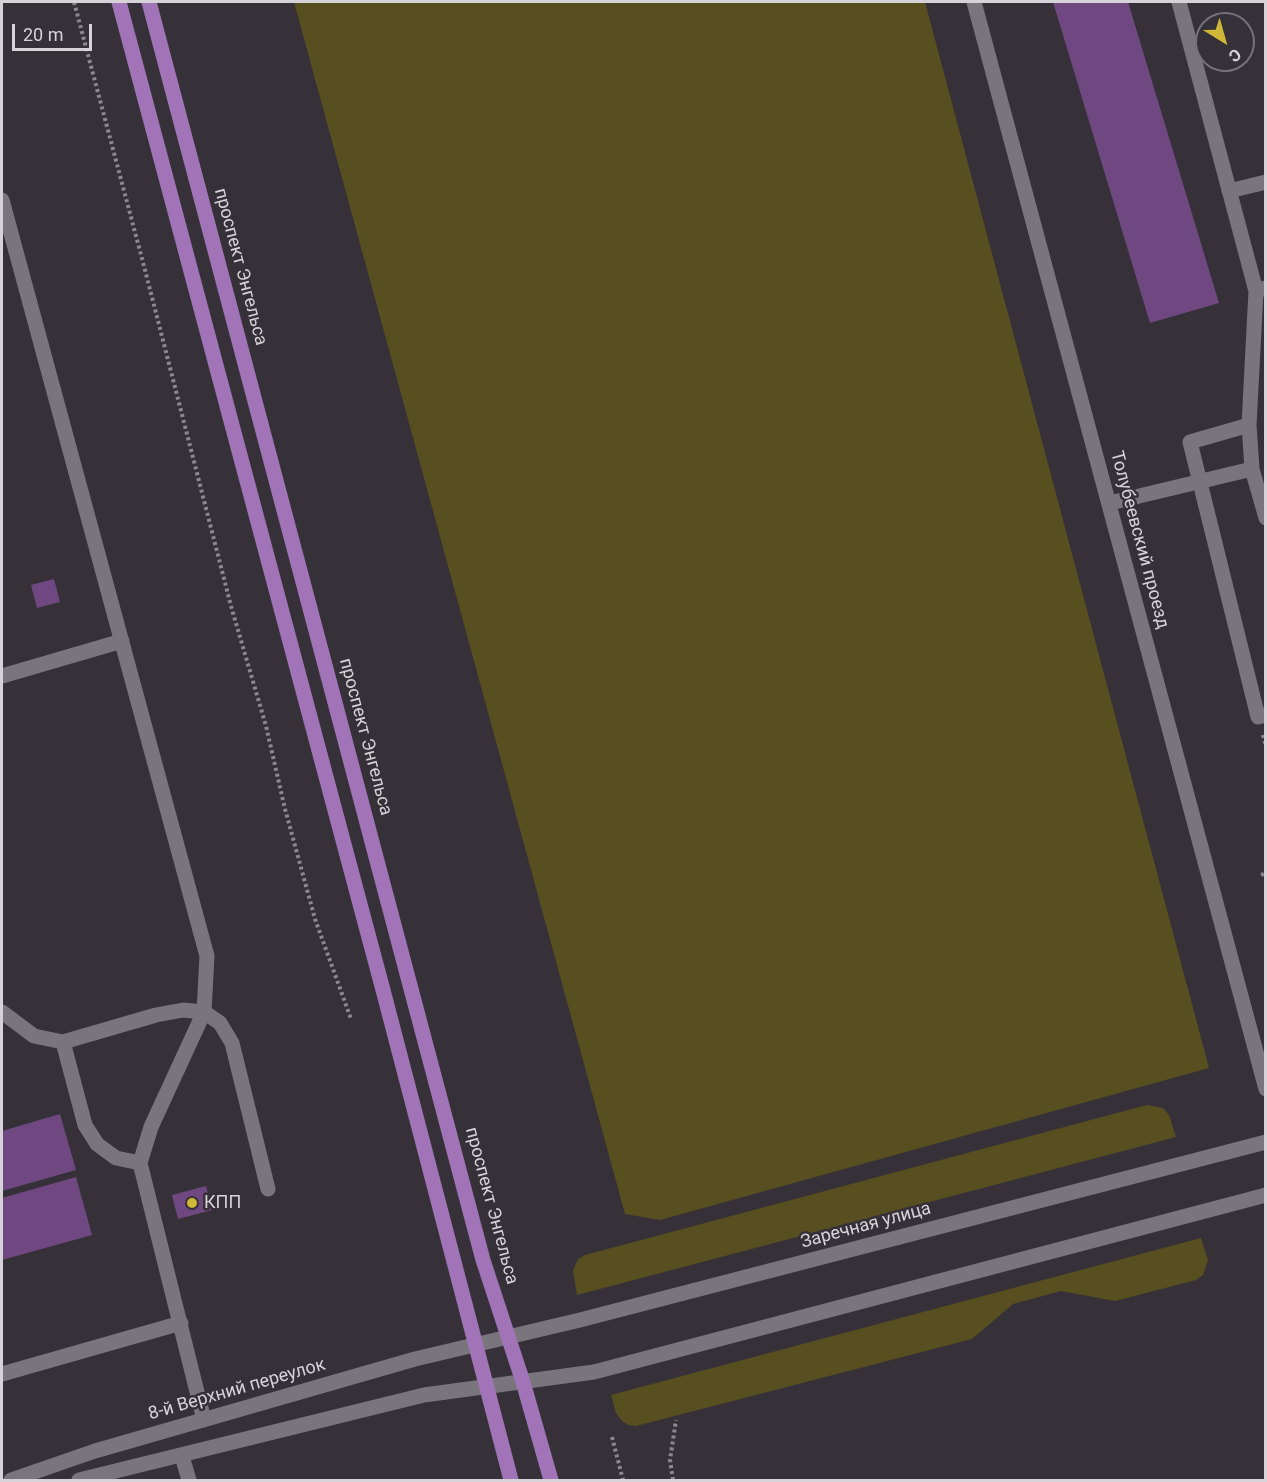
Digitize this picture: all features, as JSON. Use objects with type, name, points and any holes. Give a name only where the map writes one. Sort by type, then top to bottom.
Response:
[{"type":"main road","points":[[119,2],[511,1480]]},
{"type":"main road","name":"проспект Энгельса","points":[[149,2],[483,1260],[523,1382],[551,1480]]},
{"type":"street","name":"Толубеевский проезд","points":[[974,2],[1266,1089]]},
{"type":"street","points":[[1179,2],[1229,191],[1261,289],[1249,425],[1252,469],[1266,518]]},
{"type":"street","points":[[1229,191],[1266,182]]},
{"type":"street","points":[[2,200],[207,956],[204,1012],[151,1127],[141,1163],[204,1420]]},
{"type":"street","points":[[1249,425],[1190,442],[1258,717],[1266,715]]},
{"type":"street","points":[[1110,503],[1252,469]]},
{"type":"street","points":[[2,676],[122,641]]},
{"type":"street","points":[[2,1012],[34,1036],[63,1042],[156,1015],[183,1010],[204,1012],[220,1023],[232,1043],[268,1189]]},
{"type":"street","points":[[63,1042],[85,1125],[97,1144],[116,1158],[141,1163]]},
{"type":"street","name":"Заречная улица","points":[[476,1344],[580,1320],[1266,1142]]},
{"type":"street","points":[[79,1480],[424,1395],[594,1372],[1266,1195]]},
{"type":"street","points":[[2,1374],[181,1323]]},
{"type":"street","name":"8-й Верхний переулок","points":[[11,1480],[95,1451],[415,1359],[476,1344]]},
{"type":"street","points":[[182,1456],[189,1480]]},
{"type":"path","points":[[74,2],[146,270],[231,606],[266,726],[285,809],[315,919],[351,1019]]},
{"type":"path","points":[[673,1480],[670,1460],[676,1420]]},
{"type":"path","points":[[612,1437],[623,1480]]},
{"type":"shaded area","points":[[294,2],[925,2],[1209,1068],[660,1220],[625,1214]]},
{"type":"shaded area","points":[[1147,1105],[1163,1108],[1169,1115],[1176,1137],[577,1295],[573,1271],[578,1259],[585,1255]]},
{"type":"shaded area","points":[[1201,1238],[1208,1260],[1203,1275],[1196,1280],[1115,1301],[1061,1291],[1013,1304],[972,1339],[636,1426],[628,1425],[616,1413],[611,1395]]},
{"type":"building","points":[[1053,2],[1128,2],[1219,303],[1150,323]]},
{"type":"building","points":[[54,579],[60,602],[37,608],[31,585]]},
{"type":"building","points":[[60,1114],[76,1170],[2,1191],[2,1131]]},
{"type":"building","points":[[76,1177],[92,1235],[2,1260],[2,1198]]},
{"type":"building","name":"КПП","points":[[206,1186],[212,1210],[178,1219],[172,1195]]},
{"type":"place","name":"КПП","points":[[192,1203]]}]
